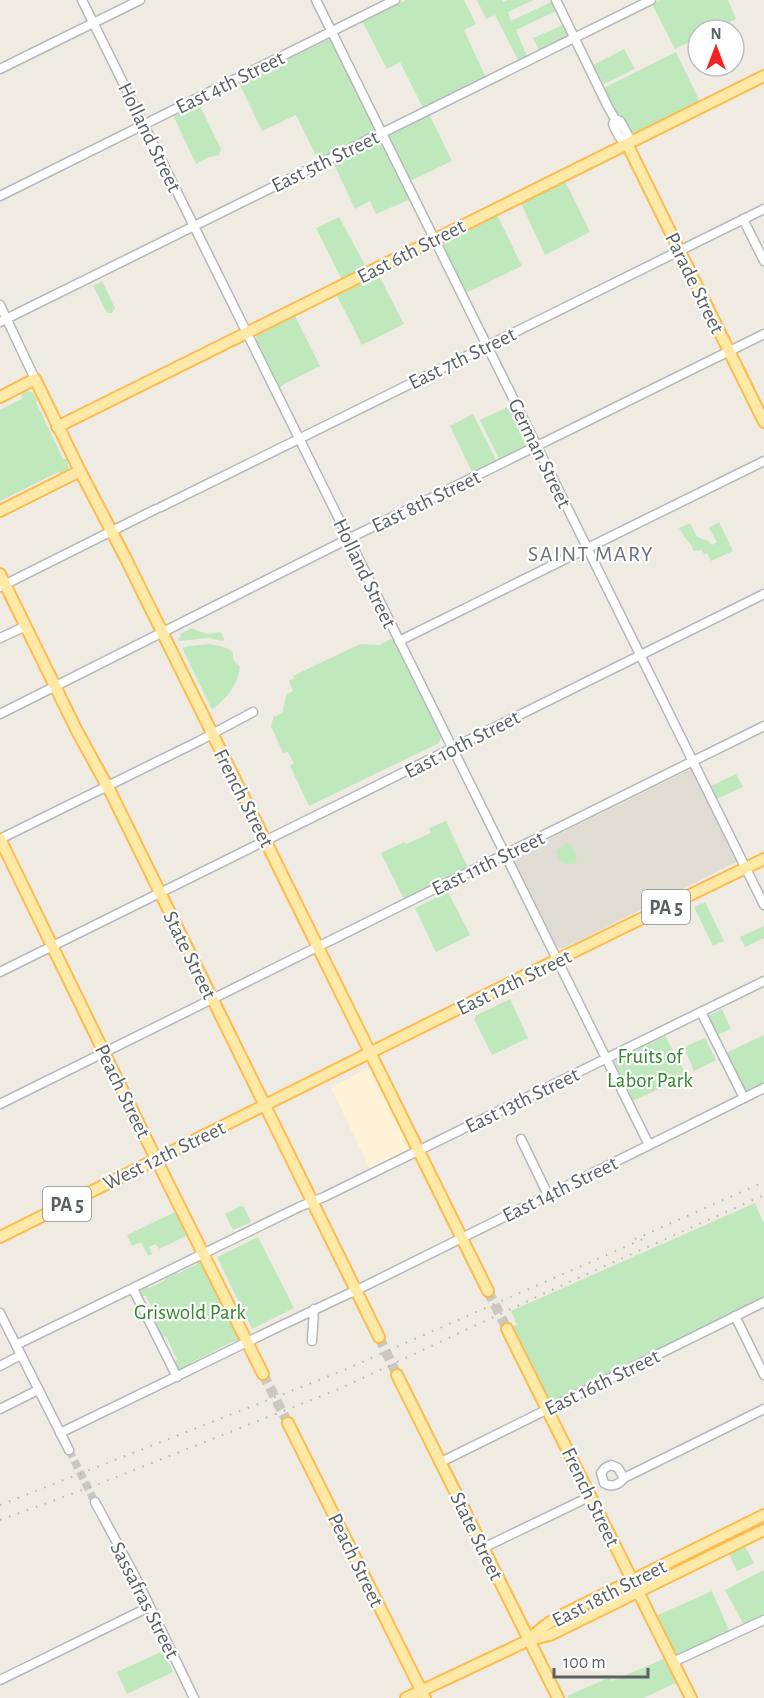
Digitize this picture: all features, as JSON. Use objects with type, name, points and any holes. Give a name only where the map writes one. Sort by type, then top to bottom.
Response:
[{"type":"main road","name":"East 6th Street","points":[[57,427],[764,76]]},
{"type":"main road","name":"Parade Street","points":[[627,144],[764,422]]},
{"type":"main road","points":[[0,396],[35,379]]},
{"type":"main road","name":"French Street","points":[[35,379],[489,1291]]},
{"type":"main road","points":[[0,512],[80,471]]},
{"type":"main road","name":"State Street","points":[[0,574],[2,585],[26,626],[107,786],[379,1337]]},
{"type":"main road","name":"Peach Street","points":[[0,839],[263,1374]]},
{"type":"main road","name":"East 12th Street","points":[[264,1106],[764,859]]},
{"type":"main road","name":"West 12th Street","points":[[0,1237],[264,1106]]},
{"type":"main road","name":"French Street","points":[[507,1329],[691,1698]]},
{"type":"main road","name":"State Street","points":[[397,1375],[558,1698]]},
{"type":"main road","name":"Peach Street","points":[[288,1423],[423,1695]]},
{"type":"main road","name":"East 18th Street","points":[[529,1640],[558,1617],[764,1515]]},
{"type":"main road","name":"East 18th Street","points":[[529,1640],[550,1635],[764,1530]]},
{"type":"main road","points":[[406,1698],[423,1695],[529,1640]]},
{"type":"street","name":"Holland Street","points":[[82,0],[649,1145]]},
{"type":"street","points":[[0,69],[140,0]]},
{"type":"street","name":"German Street","points":[[316,0],[764,905]]},
{"type":"street","name":"East 4th Street","points":[[0,195],[395,0]]},
{"type":"street","name":"Parade Street","points":[[556,0],[615,119],[620,121],[629,137],[627,144]]},
{"type":"street","name":"East 5th Street","points":[[3,320],[651,0]]},
{"type":"street","name":"East 7th Street","points":[[2,585],[764,209]]},
{"type":"street","points":[[743,219],[764,261]]},
{"type":"street","name":"French Street","points":[[0,305],[3,320],[35,379]]},
{"type":"street","name":"East 8th Street","points":[[0,714],[764,334]]},
{"type":"street","points":[[399,641],[764,461]]},
{"type":"street","name":"East 10th Street","points":[[0,972],[764,594]]},
{"type":"street","points":[[0,638],[26,626]]},
{"type":"street","points":[[0,839],[253,712]]},
{"type":"street","name":"East 11th Street","points":[[0,1104],[764,726]]},
{"type":"street","name":"East 13th Street","points":[[16,1345],[419,1151],[764,981]]},
{"type":"street","points":[[701,1012],[744,1098]]},
{"type":"street","name":"East 14th Street","points":[[60,1433],[764,1088]]},
{"type":"street","points":[[521,1139],[548,1195]]},
{"type":"street","points":[[133,1289],[177,1377]]},
{"type":"street","name":"East 16th Street","points":[[441,1462],[764,1302]]},
{"type":"street","points":[[312,1341],[314,1309]]},
{"type":"street","points":[[0,1313],[69,1450]]},
{"type":"street","points":[[735,1316],[764,1375]]},
{"type":"street","points":[[0,1366],[21,1355]]},
{"type":"street","points":[[0,1409],[38,1390]]},
{"type":"street","points":[[624,1478],[764,1409]]},
{"type":"street","points":[[483,1548],[591,1496]]},
{"type":"street","name":"Sassafras Street","points":[[95,1502],[149,1606],[190,1697]]},
{"type":"street","points":[[0,1680],[149,1606]]},
{"type":"street","points":[[673,1662],[764,1620]]},
{"type":"shaded area","points":[[691,769],[737,857],[736,862],[564,948],[557,947],[513,857]]},
{"type":"shaded area","points":[[367,1068],[374,1070],[412,1149],[371,1171],[331,1088]]},
{"type":"green space","points":[[406,0],[464,0],[476,24],[464,30],[486,78],[423,108],[400,62],[387,69],[362,21]]},
{"type":"green space","points":[[477,0],[502,0],[503,2],[534,0],[508,12],[511,21],[551,2],[556,11],[516,30],[527,56],[518,60],[495,15],[486,19]]},
{"type":"green space","points":[[660,0],[728,0],[736,18],[686,18],[686,44],[675,49],[652,4]]},
{"type":"green space","points":[[563,25],[567,36],[539,50],[533,38]]},
{"type":"green space","points":[[327,39],[332,40],[375,131],[318,160],[296,115],[262,131],[239,83]]},
{"type":"green space","points":[[624,49],[635,69],[604,84],[593,65]]},
{"type":"green space","points":[[676,52],[686,73],[686,78],[688,78],[700,102],[635,133],[631,132],[618,114],[604,88]]},
{"type":"green space","points":[[198,102],[221,149],[219,155],[196,164],[173,115]]},
{"type":"green space","points":[[429,114],[452,161],[410,181],[389,135]]},
{"type":"green space","points":[[377,140],[383,143],[411,199],[376,214],[370,201],[355,209],[333,162]]},
{"type":"green space","points":[[565,181],[590,232],[545,255],[521,203]]},
{"type":"green space","points":[[497,215],[522,266],[466,293],[443,247],[444,241]]},
{"type":"green space","points":[[339,217],[366,267],[342,280],[316,228]]},
{"type":"green space","points":[[378,274],[404,324],[362,345],[336,294]]},
{"type":"green space","points":[[102,281],[115,308],[112,313],[106,311],[93,286]]},
{"type":"green space","points":[[295,316],[320,366],[280,388],[256,337],[259,333]]},
{"type":"green space","points":[[32,392],[37,399],[36,402],[63,459],[67,459],[69,469],[62,475],[58,472],[0,501],[0,410],[22,399],[21,393]]},
{"type":"green space","points":[[512,405],[531,442],[530,445],[500,461],[480,420]]},
{"type":"green space","points":[[473,414],[497,462],[473,474],[450,426]]},
{"type":"green space","points":[[719,522],[733,551],[711,561],[707,553],[704,554],[702,550],[694,551],[679,528],[690,523],[697,537],[712,545],[717,542],[709,528]]},
{"type":"green space","points":[[191,628],[207,634],[221,632],[224,639],[223,641],[208,638],[179,641],[180,634]]},
{"type":"green space","points":[[393,638],[442,734],[439,743],[309,806],[290,766],[294,763],[288,752],[283,753],[271,726],[274,715],[275,717],[284,711],[287,694],[293,691],[289,681],[294,678],[293,676],[360,644],[379,645]]},
{"type":"green space","points":[[209,644],[222,646],[233,652],[234,660],[240,666],[231,690],[213,709],[182,648]]},
{"type":"green space","points":[[736,774],[743,787],[717,799],[711,786]]},
{"type":"green space","points":[[446,821],[468,868],[404,899],[381,853],[431,833],[429,828]]},
{"type":"green space","points":[[566,842],[573,846],[575,851],[577,860],[574,864],[562,863],[556,853],[556,850]]},
{"type":"green space","points":[[448,892],[470,935],[436,952],[415,908]]},
{"type":"green space","points":[[705,902],[724,941],[713,946],[694,907]]},
{"type":"green space","points":[[764,926],[764,938],[745,947],[740,937]]},
{"type":"green space","points":[[510,999],[528,1038],[492,1055],[474,1019],[475,1016]]},
{"type":"green space","points":[[722,1009],[731,1029],[717,1035],[708,1016]]},
{"type":"green space","points":[[764,1035],[764,1084],[746,1092],[726,1053]]},
{"type":"green space","name":"Fruits of Labor Park","points":[[665,1036],[687,1076],[633,1101],[614,1061]]},
{"type":"green space","points":[[705,1038],[716,1060],[694,1071],[684,1047]]},
{"type":"green space","points":[[755,1203],[764,1224],[764,1297],[553,1401],[549,1400],[512,1326],[517,1325],[511,1311]]},
{"type":"green space","points":[[241,1206],[244,1207],[251,1222],[233,1230],[225,1214]]},
{"type":"green space","points":[[175,1212],[186,1236],[159,1249],[156,1244],[149,1247],[152,1254],[148,1256],[141,1242],[132,1246],[127,1235]]},
{"type":"green space","points":[[258,1237],[294,1308],[252,1329],[217,1257]]},
{"type":"green space","name":"Griswold Park","points":[[200,1260],[240,1340],[178,1370],[174,1363],[177,1359],[166,1336],[161,1337],[155,1324],[158,1320],[146,1296],[141,1296],[139,1290],[144,1287],[150,1288],[165,1280],[167,1276],[179,1273],[197,1264]]},
{"type":"green space","points":[[745,1546],[754,1563],[737,1571],[729,1554]]},
{"type":"green space","points":[[764,1570],[764,1616],[744,1625],[725,1590]]},
{"type":"green space","points":[[712,1591],[730,1633],[676,1658],[656,1616]]},
{"type":"green space","points":[[163,1651],[173,1672],[127,1694],[117,1672]]},
{"type":"green space","points":[[666,1658],[678,1682],[643,1698],[568,1698],[567,1696],[610,1677],[612,1681]]},
{"type":"tunnel","points":[[488,1291],[507,1329]]},
{"type":"tunnel","points":[[379,1337],[397,1375]]},
{"type":"tunnel","points":[[263,1374],[288,1423]]},
{"type":"tunnel","points":[[69,1450],[95,1502]]},
{"type":"railway","points":[[635,1239],[764,1182]]},
{"type":"railway","points":[[0,1520],[96,1485],[339,1389],[558,1287],[764,1195]]},
{"type":"railway","points":[[0,1505],[337,1373],[643,1239]]},
{"type":"district","name":"SAINT MARY","points":[[591,553]]}]
